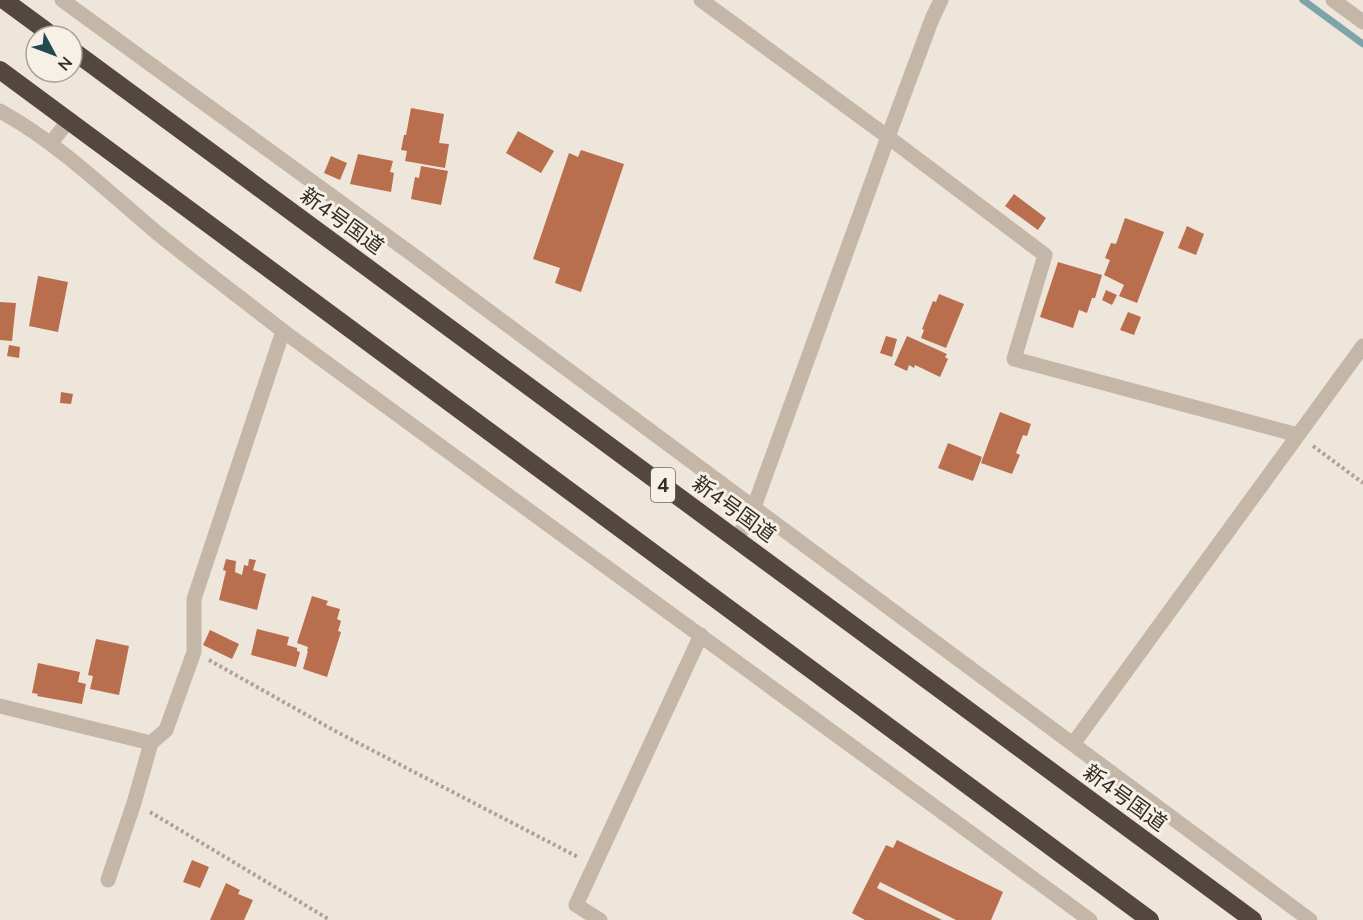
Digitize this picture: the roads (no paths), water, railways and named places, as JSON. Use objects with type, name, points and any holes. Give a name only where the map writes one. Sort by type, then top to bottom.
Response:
[{"type":"highway","points":[[4,0],[36,24]]},
{"type":"highway","name":"新4号国道","points":[[84,59],[1253,920]]},
{"type":"highway","points":[[0,70],[1150,920]]},
{"type":"street","points":[[62,0],[409,252],[1310,920]]},
{"type":"street","points":[[701,0],[1044,255],[1014,359],[1298,435]]},
{"type":"street","points":[[737,539],[754,507],[888,137],[941,0]]},
{"type":"street","points":[[1333,0],[1363,22]]},
{"type":"street","points":[[0,111],[26,125],[72,159],[156,232],[283,331],[1090,920]]},
{"type":"street","points":[[51,143],[69,120]]},
{"type":"street","points":[[108,880],[151,743],[166,730],[194,652],[194,599],[283,331]]},
{"type":"street","points":[[1073,744],[1363,346]]},
{"type":"street","points":[[600,920],[576,905],[701,634]]},
{"type":"street","points":[[0,706],[151,743]]},
{"type":"waterway","points":[[1303,0],[1363,44]]}]
